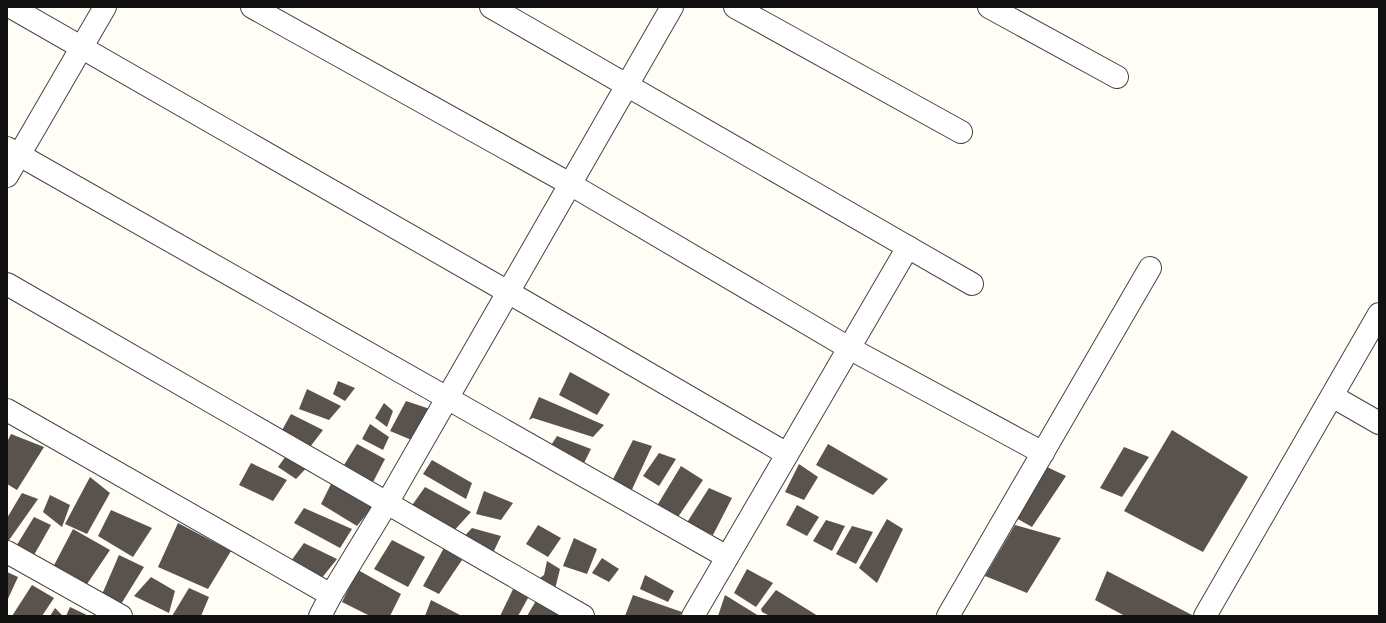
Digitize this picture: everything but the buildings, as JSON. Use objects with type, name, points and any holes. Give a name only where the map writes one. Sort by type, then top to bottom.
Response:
[{"type":"street","points":[[11,7],[787,454]]},
{"type":"street","points":[[7,176],[13,152],[82,48],[106,7]]},
{"type":"street","points":[[491,7],[972,284]]},
{"type":"street","points":[[320,616],[448,398],[672,7]]},
{"type":"street","points":[[735,7],[961,132]]},
{"type":"street","points":[[990,7],[1117,77]]},
{"type":"street","points":[[254,8],[570,184],[849,348],[1042,453]]},
{"type":"street","points":[[13,152],[727,557]]},
{"type":"street","points":[[693,616],[908,247]]},
{"type":"street","points":[[948,616],[1150,268]]},
{"type":"street","points":[[7,284],[583,616]]},
{"type":"street","points":[[1205,616],[1379,314]]},
{"type":"street","points":[[1332,396],[1379,423]]},
{"type":"street","points":[[7,410],[331,595]]},
{"type":"street","points":[[7,552],[121,616]]}]
